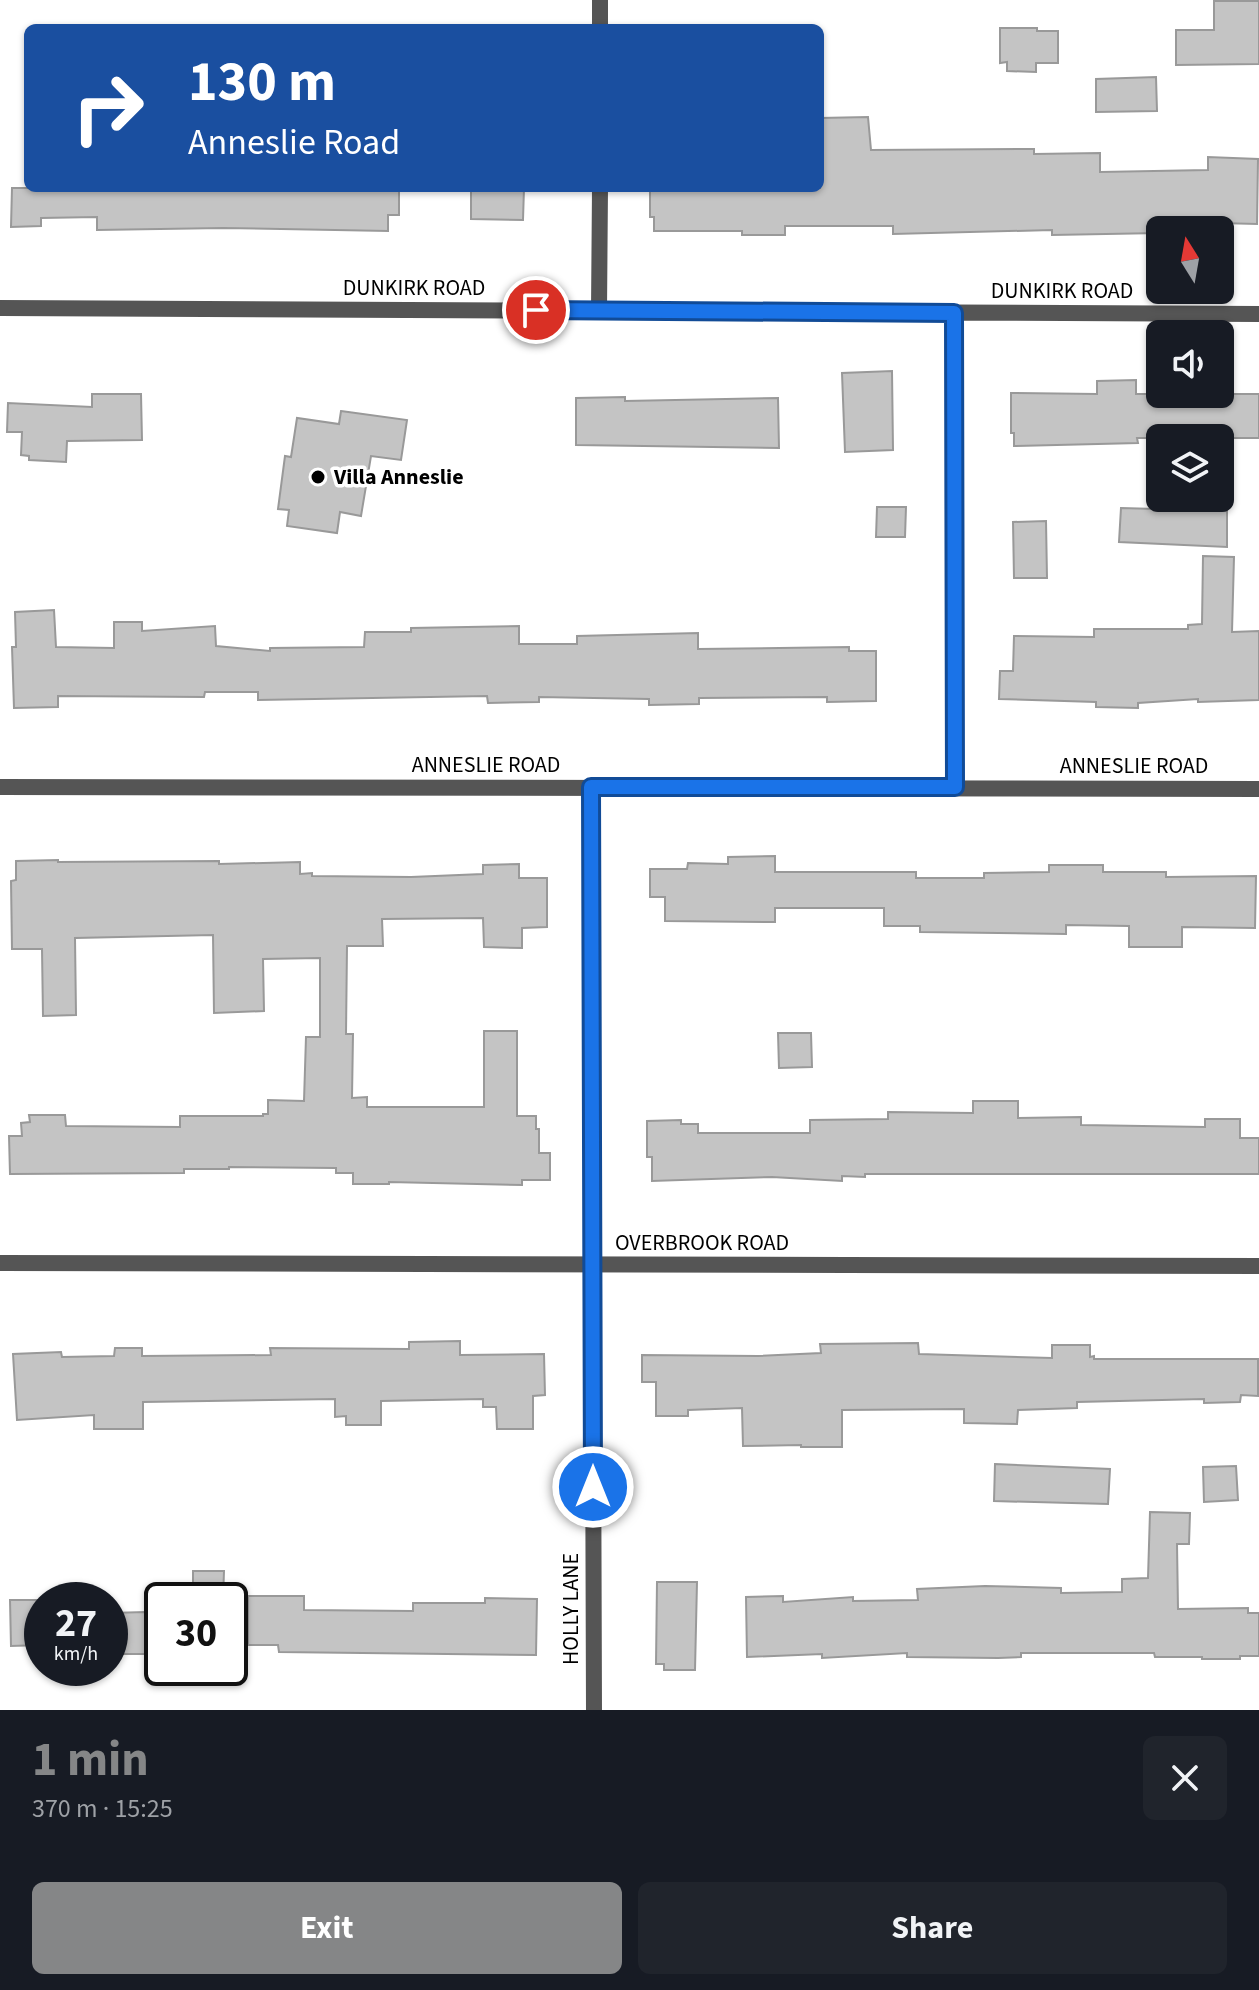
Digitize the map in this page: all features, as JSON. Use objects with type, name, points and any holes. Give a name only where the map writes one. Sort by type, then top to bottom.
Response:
[{"type":"street","points":[[600,0],[600,24]]},
{"type":"street","points":[[599,311],[600,192]]},
{"type":"street","name":"DUNKIRK ROAD","points":[[0,308],[1259,314]]},
{"type":"street","points":[[954,313],[955,787]]},
{"type":"street","name":"ANNESLIE ROAD","points":[[0,787],[1259,789]]},
{"type":"street","name":"HOLLY LANE","points":[[591,787],[594,1710]]},
{"type":"street","name":"OVERBROOK ROAD","points":[[0,1263],[1259,1266]]},
{"type":"building","points":[[1214,1],[1259,1],[1259,64],[1176,65],[1176,30],[1214,30]]},
{"type":"building","points":[[1000,28],[1058,31],[1058,63],[1036,63],[1036,72],[1007,71],[1007,62],[1000,63]]},
{"type":"building","points":[[1156,77],[1157,111],[1096,112],[1096,79]]},
{"type":"building","points":[[868,117],[871,150],[1034,149],[1034,154],[1100,153],[1100,172],[1208,170],[1208,157],[1258,159],[1257,224],[1234,223],[1234,216],[1146,216],[1146,233],[1052,235],[1052,230],[893,234],[893,226],[785,226],[785,235],[742,235],[742,231],[654,231],[654,217],[650,217],[650,192],[824,192],[824,118]]},
{"type":"building","points":[[12,188],[24,188],[24,192],[399,192],[399,215],[388,215],[388,231],[223,228],[97,230],[97,217],[41,218],[41,226],[11,227]]},
{"type":"building","points":[[471,192],[524,192],[523,220],[471,219]]},
{"type":"building","points":[[892,371],[893,450],[845,452],[842,373]]},
{"type":"building","points":[[1136,380],[1136,394],[1146,394],[1146,408],[1234,408],[1234,394],[1259,394],[1259,438],[1234,438],[1234,424],[1146,424],[1146,438],[1137,438],[1138,443],[1014,446],[1011,393],[1097,394],[1097,381]]},
{"type":"building","points":[[92,394],[141,394],[142,440],[67,441],[66,462],[29,460],[29,456],[21,455],[22,432],[7,432],[8,403],[92,407]]},
{"type":"building","points":[[625,397],[625,401],[778,398],[779,448],[576,445],[576,398]]},
{"type":"building","name":"Villa Anneslie","points":[[341,411],[407,420],[401,460],[371,456],[361,516],[340,512],[337,533],[287,526],[289,510],[278,509],[285,456],[291,457],[297,418],[339,424]]},
{"type":"building","points":[[877,507],[906,507],[905,537],[876,537]]},
{"type":"building","points":[[1121,508],[1146,509],[1146,512],[1227,512],[1227,547],[1119,542]]},
{"type":"building","points":[[1046,521],[1047,578],[1014,578],[1013,522]]},
{"type":"building","points":[[1203,556],[1234,557],[1232,632],[1259,631],[1259,700],[1198,702],[1198,699],[1138,703],[1138,708],[1096,707],[1096,702],[999,699],[1000,671],[1013,671],[1014,636],[1094,637],[1094,629],[1188,629],[1188,625],[1202,624]]},
{"type":"building","points":[[54,610],[56,647],[114,648],[114,622],[142,622],[142,631],[215,626],[216,646],[270,651],[270,648],[364,647],[365,632],[519,626],[519,644],[577,644],[577,636],[698,633],[698,649],[849,647],[849,651],[876,651],[876,701],[827,702],[827,697],[699,698],[699,704],[649,705],[649,699],[539,697],[539,702],[488,703],[487,696],[258,700],[258,692],[205,692],[204,697],[58,696],[58,707],[14,708],[12,647],[16,647],[15,612]]},
{"type":"building","points":[[775,856],[775,872],[916,872],[916,878],[984,878],[984,873],[1049,872],[1049,865],[1103,865],[1103,872],[1166,872],[1166,877],[1256,876],[1255,928],[1182,927],[1182,947],[1129,947],[1129,926],[1066,925],[1066,934],[920,932],[920,926],[884,926],[884,908],[775,908],[775,922],[665,921],[665,897],[650,897],[650,869],[687,869],[688,863],[728,864],[728,857]]},
{"type":"building","points":[[16,861],[219,861],[219,864],[300,862],[300,874],[312,873],[312,876],[411,877],[483,874],[483,865],[519,864],[519,878],[547,878],[547,927],[522,928],[522,948],[484,947],[483,918],[382,919],[383,946],[347,946],[346,1034],[353,1034],[352,1098],[367,1097],[367,1107],[484,1107],[484,1031],[517,1031],[517,1116],[536,1116],[539,1153],[550,1153],[550,1180],[522,1180],[522,1185],[353,1184],[353,1173],[336,1173],[336,1168],[229,1167],[184,1169],[184,1173],[10,1174],[9,1136],[22,1136],[21,1123],[30,1122],[29,1115],[65,1115],[66,1126],[180,1127],[180,1116],[263,1116],[268,1114],[268,1100],[304,1101],[306,1037],[320,1037],[320,958],[263,959],[264,1011],[214,1013],[213,935],[75,938],[76,1015],[43,1016],[42,949],[12,949],[11,881],[16,880]]},
{"type":"building","points":[[778,1033],[811,1033],[812,1067],[779,1068]]},
{"type":"building","points":[[973,1101],[1018,1101],[1018,1118],[1081,1117],[1081,1125],[1205,1127],[1205,1119],[1240,1119],[1240,1138],[1259,1138],[1259,1174],[865,1174],[865,1177],[842,1176],[842,1181],[772,1177],[652,1181],[652,1157],[647,1157],[647,1121],[681,1120],[681,1124],[698,1124],[698,1133],[810,1133],[810,1120],[888,1119],[888,1112],[973,1113]]},
{"type":"building","points":[[460,1341],[460,1355],[544,1354],[545,1395],[533,1396],[533,1429],[497,1429],[496,1407],[483,1407],[483,1399],[381,1401],[381,1425],[346,1425],[346,1416],[335,1417],[335,1399],[143,1402],[143,1429],[94,1429],[94,1415],[17,1420],[13,1354],[61,1352],[62,1357],[114,1356],[115,1348],[142,1348],[142,1356],[271,1355],[270,1348],[409,1349],[409,1342]]},
{"type":"building","points":[[918,1343],[919,1354],[1052,1358],[1052,1345],[1090,1345],[1090,1357],[1094,1356],[1094,1359],[1258,1359],[1258,1396],[1241,1395],[1240,1402],[1204,1403],[1204,1399],[1077,1402],[1077,1408],[1018,1410],[1017,1424],[964,1423],[964,1409],[842,1410],[842,1447],[743,1446],[742,1408],[688,1410],[688,1416],[656,1416],[656,1382],[642,1382],[642,1355],[758,1356],[821,1353],[820,1344]]},
{"type":"building","points":[[995,1464],[1110,1469],[1108,1504],[994,1501]]},
{"type":"building","points":[[1236,1466],[1238,1500],[1204,1502],[1203,1467]]},
{"type":"building","points":[[1150,1512],[1190,1513],[1189,1544],[1177,1544],[1178,1609],[1248,1608],[1248,1613],[1259,1613],[1259,1656],[1202,1659],[1155,1657],[1154,1653],[1021,1653],[1021,1657],[998,1658],[907,1657],[907,1653],[822,1658],[822,1654],[747,1657],[746,1597],[783,1596],[783,1602],[853,1597],[853,1601],[918,1600],[917,1589],[985,1586],[1061,1588],[1061,1593],[1122,1592],[1122,1579],[1148,1578]]},
{"type":"building","points":[[193,1571],[224,1571],[224,1582],[193,1582]]},
{"type":"building","points":[[657,1582],[697,1582],[695,1670],[664,1670],[664,1664],[656,1664]]},
{"type":"building","points":[[248,1596],[304,1596],[304,1610],[413,1611],[413,1603],[485,1603],[485,1598],[537,1599],[536,1655],[279,1652],[278,1645],[248,1645]]},
{"type":"building","points":[[10,1600],[24,1600],[24,1646],[11,1646]]},
{"type":"building","points":[[128,1612],[144,1612],[144,1654],[128,1654]]},
{"type":"place","name":"Villa Anneslie","points":[[318,477]]},
{"type":"route","points":[[536,310],[954,313],[955,787],[591,787],[593,1487]]}]
